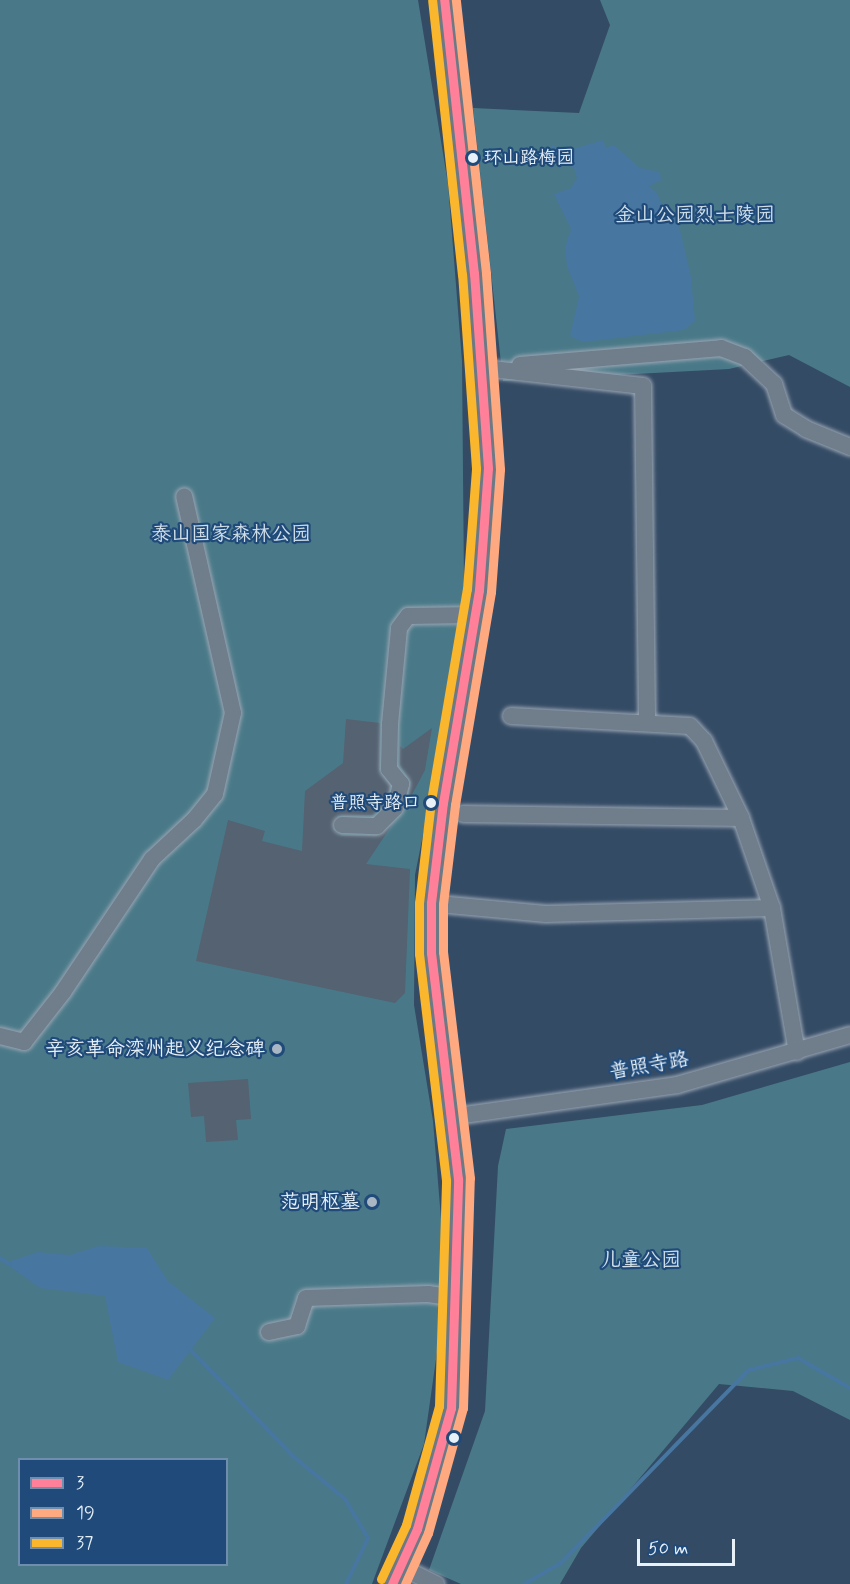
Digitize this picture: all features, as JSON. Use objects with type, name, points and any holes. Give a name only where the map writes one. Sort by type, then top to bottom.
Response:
[{"type":"main road","points":[[396,1576],[417,1530],[445,1438],[450,1408],[458,1179],[431,953],[431,903],[443,803],[475,615],[488,468],[483,368],[444,0]]},
{"type":"street","points":[[483,368],[721,348],[745,357],[774,384],[784,415],[806,429],[850,447]]},
{"type":"street","points":[[483,368],[643,386],[647,723]]},
{"type":"street","points":[[0,1036],[24,1042],[63,992],[152,860],[194,820],[215,794],[233,713],[184,496]]},
{"type":"street","points":[[342,825],[377,826],[395,808],[401,784],[389,769],[390,724],[399,628],[408,616],[475,615]]},
{"type":"street","points":[[511,716],[690,726],[704,741],[741,818],[772,908],[797,1052]]},
{"type":"street","points":[[463,814],[741,818]]},
{"type":"street","points":[[449,905],[546,914],[772,908]]},
{"type":"street","name":"普照寺路","points":[[450,1118],[677,1085],[850,1035]]},
{"type":"street","points":[[269,1332],[297,1326],[306,1298],[408,1294],[455,1298]]},
{"type":"street","points":[[396,1576],[436,1584]]},
{"type":"green space","name":"泰山国家森林公园","points":[[0,0],[418,0],[448,184],[462,361],[464,584],[442,739],[415,875],[414,1005],[433,1121],[443,1243],[438,1345],[424,1444],[372,1584],[0,1584]]},
{"type":"green space","name":"金山公园烈士陵园","points":[[600,0],[850,0],[850,387],[789,355],[729,369],[503,381],[473,108],[579,113],[610,25]]},
{"type":"green space","name":"儿童公园","points":[[850,1062],[850,1420],[793,1391],[719,1384],[581,1548],[560,1584],[461,1584],[429,1570],[485,1411],[498,1166],[506,1129],[702,1105]]},
{"type":"shaded area","points":[[603,140],[606,148],[614,145],[640,168],[660,172],[661,180],[649,186],[657,193],[663,207],[670,208],[680,230],[691,277],[695,321],[684,330],[583,342],[570,336],[579,296],[567,266],[565,247],[571,229],[554,194],[571,188],[577,178],[574,168],[557,160],[551,144],[563,152]]},
{"type":"shaded area","points":[[99,1246],[147,1248],[168,1281],[215,1318],[168,1380],[118,1362],[105,1296],[40,1288],[5,1263],[38,1252],[69,1255]]},
{"type":"building","points":[[346,719],[380,723],[379,770],[390,786],[386,803],[373,815],[338,816],[333,829],[342,836],[377,836],[392,825],[366,864],[410,869],[405,993],[395,1003],[196,961],[228,820],[265,831],[262,841],[302,851],[305,791],[343,763]]},
{"type":"building","points":[[432,728],[425,770],[407,804],[411,782],[400,765],[400,746],[403,749]]},
{"type":"building","points":[[248,1079],[251,1119],[236,1120],[238,1140],[206,1142],[204,1116],[191,1117],[188,1083]]},
{"type":"waterway","points":[[0,1258],[9,1264]]},
{"type":"waterway","points":[[188,1347],[294,1457],[345,1499],[368,1538],[346,1584]]},
{"type":"waterway","points":[[524,1584],[561,1563],[749,1370],[798,1358],[850,1388]]},
{"type":"transit line","name":"3","points":[[392,1584],[417,1529],[451,1408],[458,1179],[431,953],[431,903],[443,803],[479,590],[488,468],[474,274],[444,0]]},
{"type":"transit line","name":"19","points":[[405,1584],[428,1533],[463,1408],[470,1178],[443,952],[443,904],[455,805],[491,592],[500,469],[486,273],[456,0]]},
{"type":"transit line","name":"37","points":[[381,1579],[406,1525],[439,1406],[446,1180],[419,954],[419,903],[431,801],[467,589],[476,468],[462,275],[432,1]]},
{"type":"place","name":"环山路梅园","points":[[473,158]]},
{"type":"place","name":"普照寺路口","points":[[431,803]]},
{"type":"place","name":"辛亥革命滦州起义纪念碑","points":[[277,1049]]},
{"type":"place","name":"范明枢墓","points":[[372,1202]]}]
